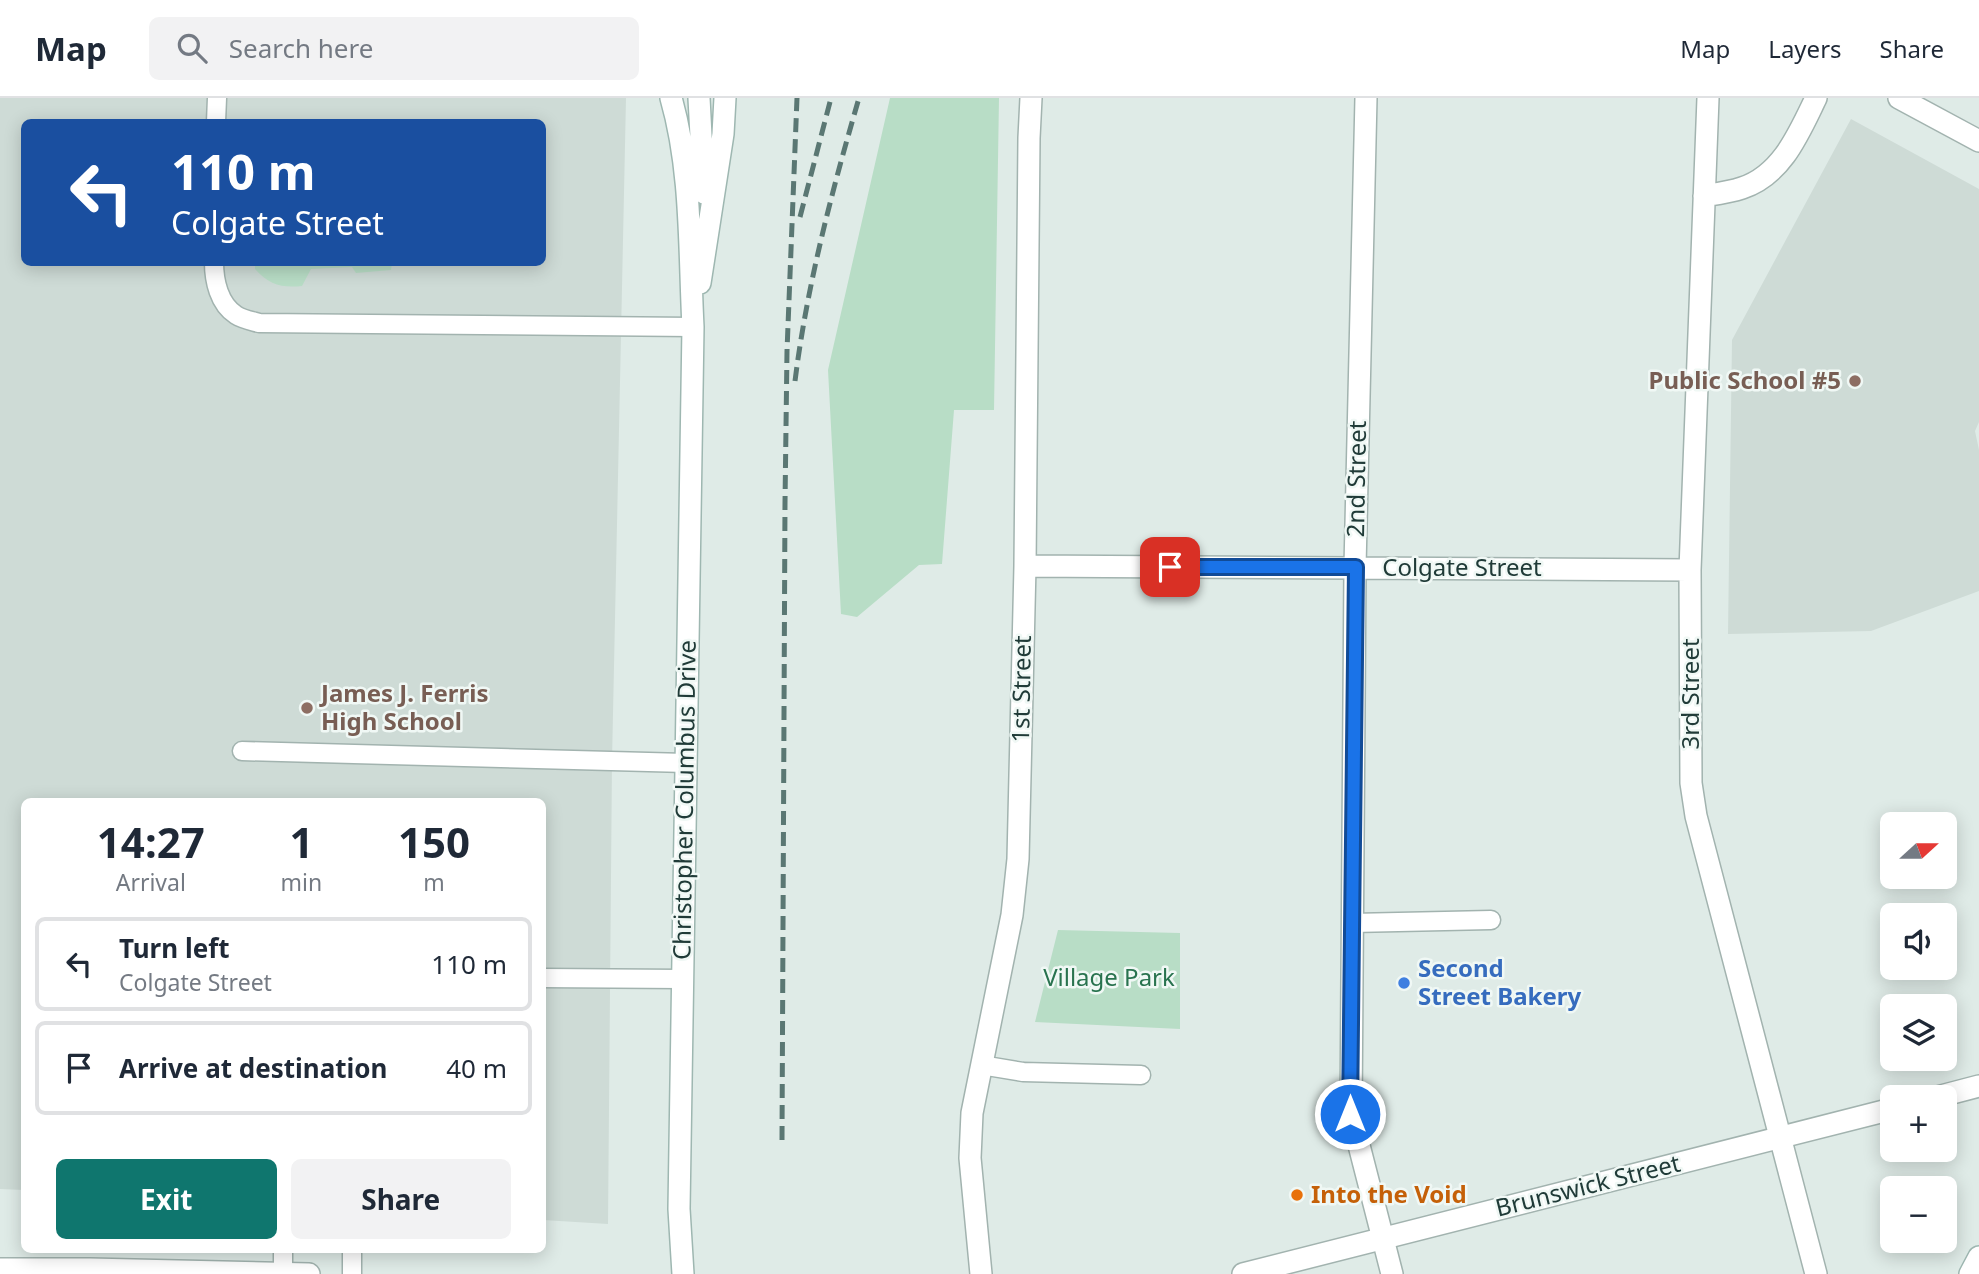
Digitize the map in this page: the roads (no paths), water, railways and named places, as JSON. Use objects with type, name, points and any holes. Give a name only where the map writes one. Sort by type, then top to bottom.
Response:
[{"type":"street","name":"Christopher Columbus Drive","points":[[671,98],[686,186],[693,327],[679,1209],[682,1274]]},
{"type":"street","name":"Christopher Columbus Drive","points":[[699,98],[705,248]]},
{"type":"street","name":"Christopher Columbus Drive","points":[[693,327],[723,134],[725,98]]},
{"type":"street","name":"1st Street","points":[[981,1274],[969,1136],[1016,888],[1025,566],[1031,98]]},
{"type":"street","name":"2nd Street","points":[[1366,98],[1356,567],[1350,1114],[1392,1274]]},
{"type":"street","name":"3rd Street","points":[[1708,98],[1690,569],[1691,783],[1700,829],[1816,1274]]},
{"type":"street","points":[[1704,196],[1742,188],[1766,176],[1788,152],[1816,98]]},
{"type":"street","points":[[1899,98],[1979,141]]},
{"type":"street","name":"Colgate Street","points":[[1025,566],[1690,569]]},
{"type":"street","points":[[1957,1092],[1979,1086]]},
{"type":"street","name":"Brunswick Street","points":[[1243,1274],[1880,1112]]},
{"type":"street","points":[[1970,1274],[1979,1257]]},
{"type":"street","points":[[0,1269],[309,1274]]},
{"type":"lane","points":[[216,119],[217,98]]},
{"type":"lane","points":[[214,266],[220,298],[236,315],[258,323],[693,327]]},
{"type":"lane","points":[[242,751],[686,763]]},
{"type":"lane","points":[[1352,923],[1491,920]]},
{"type":"lane","points":[[546,978],[682,979]]},
{"type":"lane","points":[[981,1065],[1023,1072],[1141,1075]]},
{"type":"lane","points":[[283,1253],[283,1273]]},
{"type":"lane","points":[[352,1253],[352,1274]]},
{"type":"railway","points":[[782,1140],[787,351],[797,98]]},
{"type":"railway","points":[[800,217],[831,98]]},
{"type":"railway","points":[[795,381],[821,238],[859,98]]},
{"type":"place","name":"Public School #5","points":[[1855,381]]},
{"type":"place","name":"James J. Ferris High School","points":[[307,708]]},
{"type":"place","name":"Second Street Bakery","points":[[1404,983]]},
{"type":"place","name":"Into the Void","points":[[1297,1195]]},
{"type":"park label","name":"Village Park","points":[[1109,978]]}]
